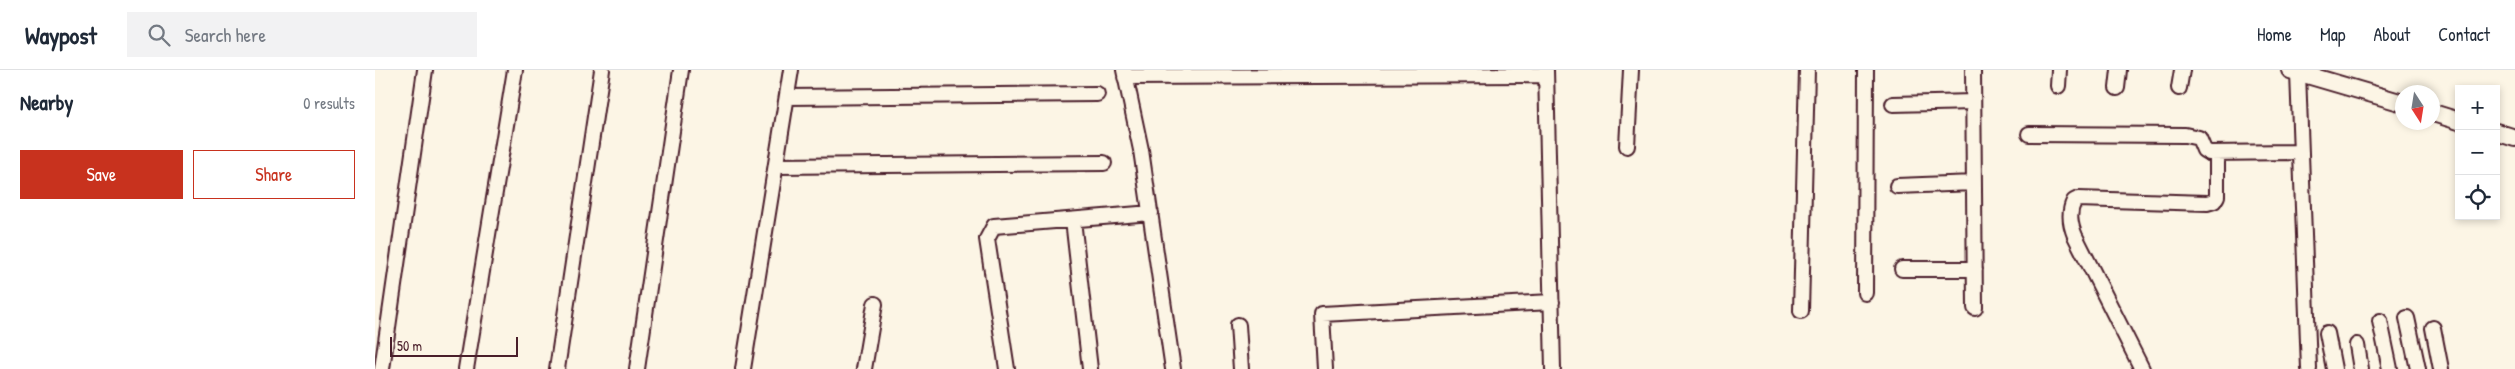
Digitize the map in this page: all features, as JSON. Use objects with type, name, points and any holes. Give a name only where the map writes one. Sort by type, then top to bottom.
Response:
[{"type":"street","points":[[381,369],[425,70]]},
{"type":"street","points":[[465,369],[515,70]]},
{"type":"street","points":[[557,369],[602,70]]},
{"type":"street","points":[[637,369],[681,70]]},
{"type":"street","points":[[743,369],[791,70]]},
{"type":"street","points":[[1627,146],[1631,70]]},
{"type":"street","points":[[1801,311],[1807,70]]},
{"type":"street","points":[[1865,293],[1866,70]]},
{"type":"street","points":[[1973,70],[1975,308]]},
{"type":"street","points":[[2058,86],[2059,70]]},
{"type":"street","points":[[2117,88],[2119,70]]},
{"type":"street","points":[[2179,88],[2182,70]]},
{"type":"street","points":[[1173,369],[1141,150],[1125,73],[1546,72],[1553,369]]},
{"type":"street","points":[[2309,369],[2301,152],[2294,72],[2333,76],[2395,101]]},
{"type":"street","points":[[787,97],[1097,94]]},
{"type":"street","points":[[1893,104],[1973,102]]},
{"type":"street","points":[[2440,115],[2455,120]]},
{"type":"street","points":[[2500,133],[2515,138]]},
{"type":"street","points":[[2029,134],[2194,136],[2199,138],[2204,150],[2217,154],[2301,152]]},
{"type":"street","points":[[2142,369],[2075,236],[2070,224],[2071,206],[2078,199],[2207,203],[2214,201],[2217,196],[2217,154]]},
{"type":"street","points":[[776,166],[1104,163]]},
{"type":"street","points":[[1897,186],[1974,183]]},
{"type":"street","points":[[1007,369],[987,239],[989,231],[994,226],[1151,213]]},
{"type":"street","points":[[1073,220],[1090,369]]},
{"type":"street","points":[[1902,269],[1975,269]]},
{"type":"street","points":[[1325,369],[1322,314],[1552,302]]},
{"type":"street","points":[[864,369],[875,304]]},
{"type":"street","points":[[2407,318],[2417,369]]},
{"type":"street","points":[[2380,321],[2389,369]]},
{"type":"street","points":[[1238,325],[1241,369]]},
{"type":"street","points":[[2433,328],[2441,369]]},
{"type":"street","points":[[2327,333],[2334,369]]},
{"type":"street","points":[[2357,345],[2361,369]]}]
